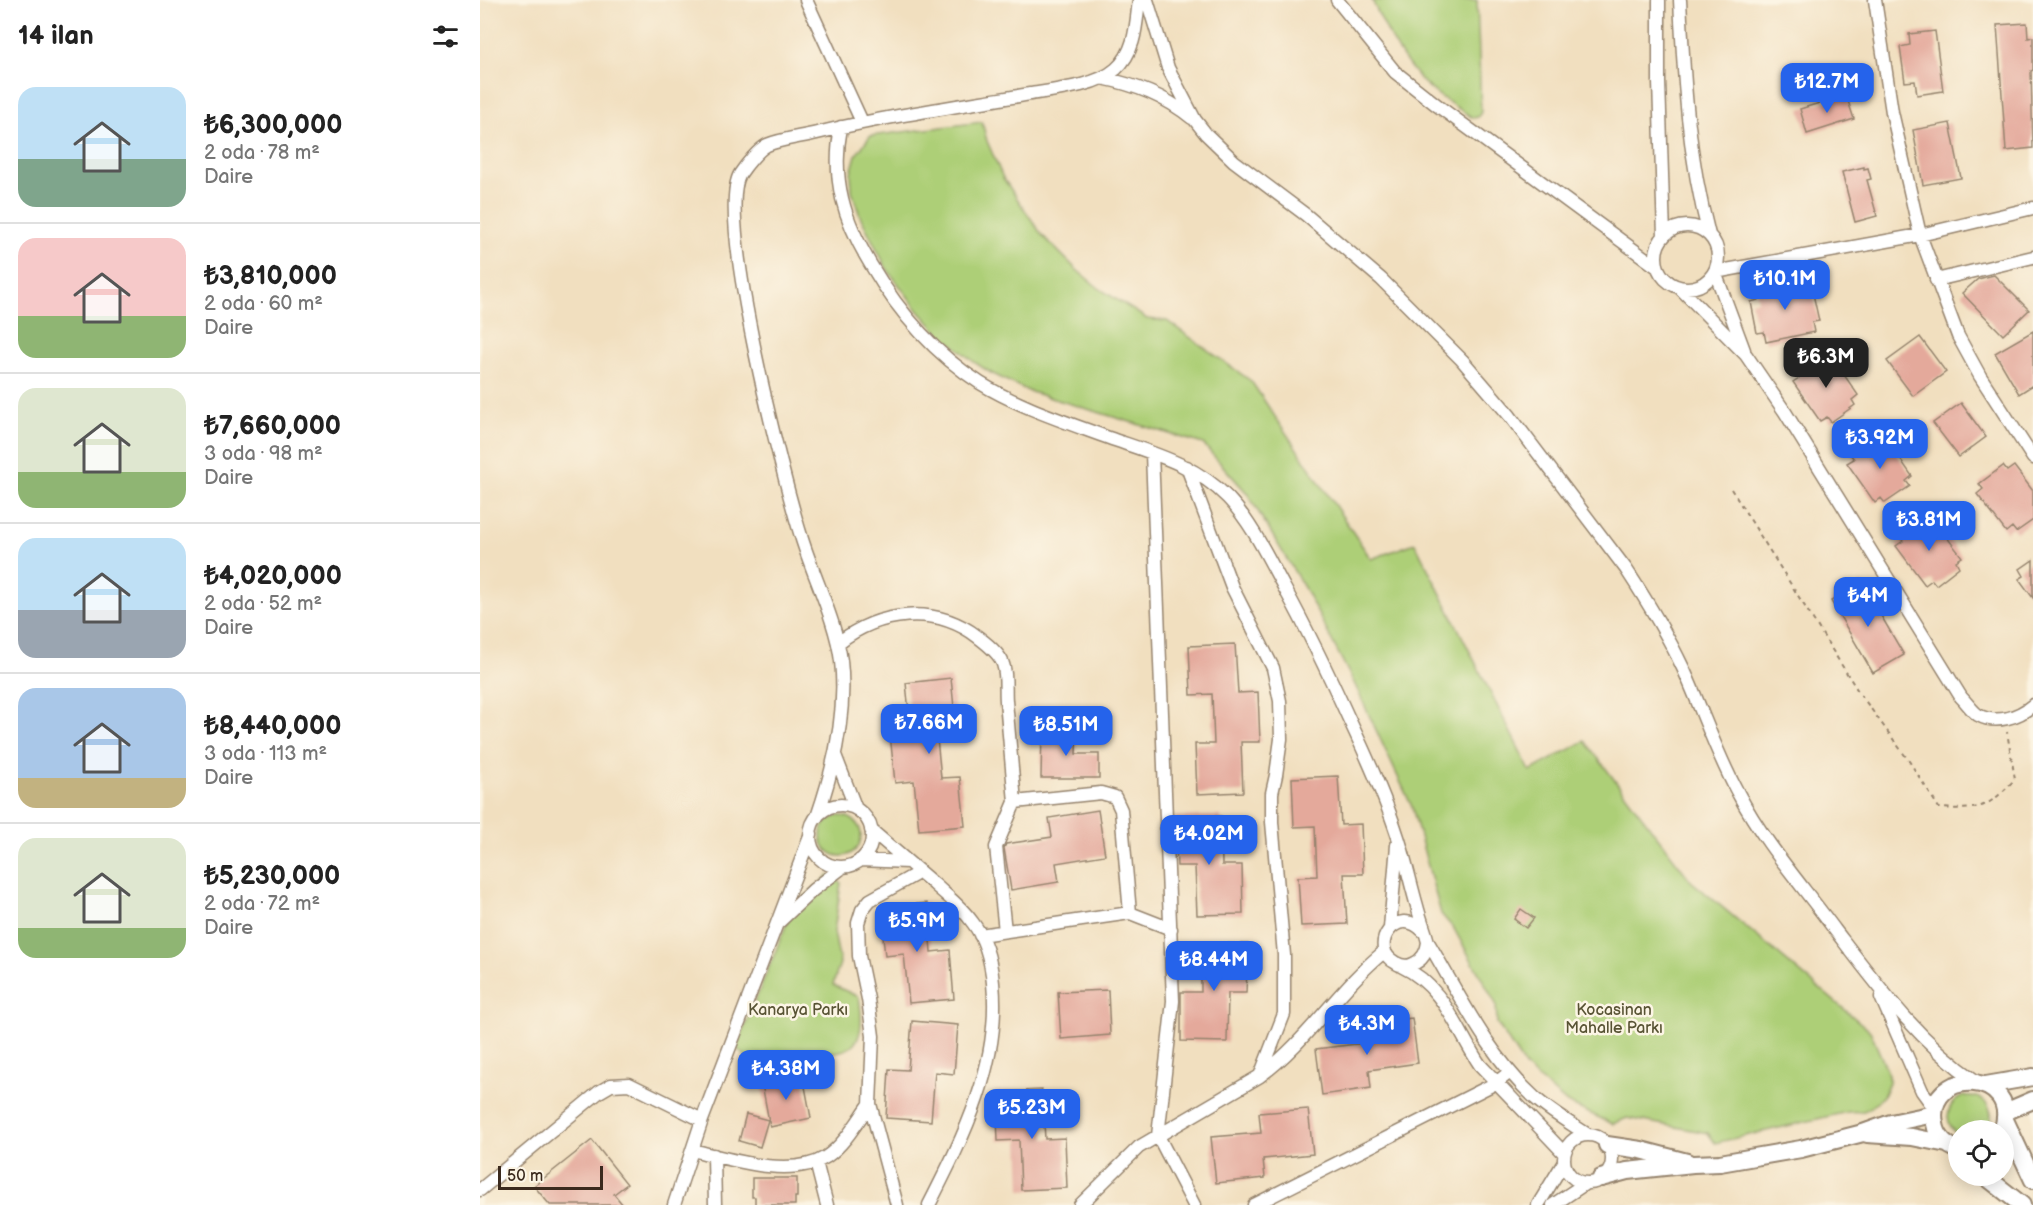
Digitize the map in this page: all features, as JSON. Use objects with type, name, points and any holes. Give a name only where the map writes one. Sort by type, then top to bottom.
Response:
[{"type":"street","points":[[806,0],[862,122]]},
{"type":"street","points":[[674,1205],[702,1120],[817,817],[835,755],[841,714],[842,684],[838,643],[801,537],[776,449],[752,334],[738,251],[734,196],[737,180],[741,172],[766,146],[862,122],[1045,92],[1102,78],[1117,68],[1129,52],[1135,32],[1139,0]]},
{"type":"street","points":[[1147,0],[1168,68],[1195,120]]},
{"type":"street","points":[[1337,0],[1395,72],[1437,106],[1657,267]]},
{"type":"street","points":[[1659,0],[1664,236]]},
{"type":"street","points":[[1680,0],[1685,100],[1701,203],[1709,235],[1719,252],[1719,262],[1710,280],[1701,286],[1690,289],[1670,284],[1657,267],[1658,246],[1664,236],[1672,230],[1691,226],[1709,235]]},
{"type":"street","points":[[1875,0],[1892,112],[1920,235],[1948,312],[1971,361],[2033,458]]},
{"type":"street","points":[[1102,78],[1140,87],[1157,95],[1195,120],[1234,161],[1306,215],[1381,279],[1462,360],[1510,416],[1626,569],[1683,668],[1725,768],[1751,817],[1794,878],[1875,982],[1930,1045],[1999,1096],[2004,1120]]},
{"type":"street","points":[[841,127],[837,170],[841,196],[849,223],[875,272],[905,314],[927,339],[961,369],[999,394],[1187,467],[1208,480],[1230,500],[1248,526],[1312,640],[1378,781],[1397,835],[1426,937],[1425,955],[1416,963],[1404,966],[1398,964]]},
{"type":"street","points":[[1715,272],[1920,235],[2033,208]]},
{"type":"street","points":[[1936,280],[2033,257]]},
{"type":"street","points":[[1715,272],[1746,355]]},
{"type":"street","points":[[1680,288],[1746,355],[1785,412],[1961,697],[1978,714],[1987,718],[2006,718],[2023,712],[2033,705]]},
{"type":"street","points":[[1152,453],[1173,1001],[1158,1136],[1194,1205]]},
{"type":"street","points":[[1187,467],[1232,587],[1273,668],[1280,701],[1281,739],[1272,792],[1272,822],[1284,955],[1284,1014],[1260,1076]]},
{"type":"street","points":[[838,643],[862,626],[875,621],[889,617],[919,615],[954,623],[984,642],[1003,663],[1015,802],[996,847],[1005,931]]},
{"type":"street","points":[[835,755],[856,809],[868,821],[872,830],[967,915],[980,935],[989,961],[994,992],[990,1049],[971,1116],[930,1205]]},
{"type":"street","points":[[1015,802],[1101,793],[1115,797],[1121,810],[1130,913]]},
{"type":"street","points":[[817,817],[823,811],[839,805],[856,809]]},
{"type":"street","points":[[860,861],[870,847],[872,830]]},
{"type":"street","points":[[811,834],[811,842],[819,857],[826,863],[843,867]]},
{"type":"street","points":[[1390,928],[1397,835]]},
{"type":"street","points":[[776,925],[813,890],[843,867],[860,861],[908,862]]},
{"type":"street","points":[[897,1205],[870,1104],[873,1081],[873,1036],[859,956],[858,923],[862,910],[870,900],[920,872]]},
{"type":"street","points":[[980,935],[1130,913],[1171,929]]},
{"type":"street","points":[[1588,1135],[1550,1110],[1510,1072],[1481,1033],[1419,926],[1407,922],[1395,924],[1390,928],[1384,939],[1388,957],[1417,974],[1441,998],[1469,1048],[1496,1083],[1564,1157],[1566,1170],[1578,1181],[1594,1181],[1627,1172],[1755,1158],[1801,1149],[1935,1111]]},
{"type":"street","points":[[1080,1205],[1139,1147],[1260,1076],[1298,1044],[1352,980],[1385,951]]},
{"type":"street","points":[[1875,982],[1917,1081],[1935,1111],[1937,1130],[1948,1142]]},
{"type":"street","points":[[1254,1205],[1496,1083],[1510,1072]]},
{"type":"street","points":[[1935,1111],[1940,1098],[1952,1086],[1960,1083],[1982,1084],[2033,1077]]},
{"type":"street","points":[[480,1190],[599,1092],[611,1085],[630,1084],[702,1120]]},
{"type":"street","points":[[2005,1120],[2033,1100]]},
{"type":"street","points":[[692,1150],[750,1163],[796,1167],[816,1162],[838,1146],[870,1104]]},
{"type":"street","points":[[1863,1133],[1912,1137],[1948,1147]]},
{"type":"street","points":[[1538,1205],[1573,1140],[1588,1135],[1596,1136],[1607,1145],[1641,1150],[1693,1164]]},
{"type":"street","points":[[2014,1141],[2033,1180]]},
{"type":"street","points":[[1553,1205],[1607,1173],[1612,1159],[1607,1145]]},
{"type":"street","points":[[714,1155],[715,1205]]},
{"type":"street","points":[[816,1162],[826,1205]]},
{"type":"street","points":[[1998,1186],[2022,1205]]},
{"type":"path","points":[[1731,489],[1858,691],[1909,761],[1939,808],[1975,809],[1998,798],[2014,779],[2006,718]]},
{"type":"green space","points":[[1372,0],[1477,0],[1481,112],[1478,117],[1473,118],[1441,97],[1416,74],[1394,44]]},
{"type":"green space","name":"Kocasinan Mahalle Parkı","points":[[982,122],[987,141],[1003,178],[1042,235],[1078,271],[1100,289],[1147,319],[1167,321],[1251,381],[1371,559],[1415,543],[1530,771],[1585,741],[1691,881],[1870,1031],[1889,1075],[1889,1082],[1883,1096],[1871,1107],[1864,1111],[1847,1112],[1715,1143],[1708,1133],[1627,1118],[1613,1124],[1567,1103],[1526,1068],[1497,1023],[1496,1004],[1454,929],[1441,914],[1412,807],[1355,685],[1305,589],[1247,493],[1203,444],[1028,391],[991,373],[937,331],[887,269],[860,216],[852,191],[851,173],[856,155],[870,136]]},
{"type":"green space","points":[[841,816],[855,822],[861,836],[855,850],[841,856],[827,850],[821,836],[827,822]]},
{"type":"green space","name":"Kanarya Parkı","points":[[829,875],[841,883],[834,932],[840,963],[833,985],[859,997],[860,1032],[856,1042],[849,1048],[826,1053],[782,1052],[748,1058],[736,1048],[793,908]]},
{"type":"green space","points":[[1972,1096],[1984,1101],[1990,1111],[1991,1120],[1949,1120],[1950,1109],[1958,1099]]},
{"type":"building","points":[[2027,23],[2028,38],[2033,37],[2033,70],[2031,71],[2033,148],[2006,151],[1997,25]]},
{"type":"building","points":[[1935,31],[1943,91],[1917,95],[1915,81],[1905,82],[1900,47],[1910,45],[1909,34]]},
{"type":"building","points":[[1846,95],[1854,119],[1807,134],[1800,109]]},
{"type":"building","points":[[1950,123],[1961,178],[1923,185],[1913,130]]},
{"type":"building","points":[[1864,167],[1864,169],[1868,168],[1871,179],[1867,180],[1877,216],[1855,222],[1842,172]]},
{"type":"building","points":[[1994,275],[2029,310],[2003,335],[1962,293],[1978,279]]},
{"type":"building","points":[[1804,281],[1806,290],[1812,289],[1819,321],[1812,322],[1814,332],[1766,342],[1764,332],[1757,333],[1751,302],[1758,300],[1756,290]]},
{"type":"building","points":[[2033,331],[2033,385],[2019,394],[1995,353]]},
{"type":"building","points":[[1920,337],[1946,372],[1913,396],[1887,361]]},
{"type":"building","points":[[1820,355],[1824,360],[1831,356],[1858,395],[1852,400],[1855,405],[1831,422],[1827,417],[1820,421],[1793,382],[1799,378],[1796,372]]},
{"type":"building","points":[[1961,403],[1986,437],[1959,457],[1933,423]]},
{"type":"building","points":[[1875,436],[1878,441],[1885,437],[1912,476],[1906,481],[1910,486],[1885,503],[1881,498],[1875,503],[1847,463],[1854,459],[1850,454]]},
{"type":"building","points":[[2003,466],[2007,471],[2014,466],[2033,491],[2033,520],[2016,532],[2012,527],[2006,532],[1977,494],[1983,489],[1979,484]]},
{"type":"building","points":[[1923,518],[1926,523],[1933,519],[1962,557],[1956,561],[1959,567],[1936,585],[1932,580],[1925,585],[1896,546],[1903,541],[1899,536]]},
{"type":"building","points":[[2033,560],[2033,598],[2019,579],[2024,576],[2020,569]]},
{"type":"building","points":[[1862,583],[1904,655],[1873,673],[1831,601]]},
{"type":"building","points":[[1235,644],[1238,693],[1258,692],[1260,742],[1241,742],[1243,792],[1197,794],[1195,744],[1214,744],[1212,694],[1191,695],[1189,646]]},
{"type":"building","points":[[951,678],[956,727],[936,729],[941,778],[960,777],[965,826],[919,830],[914,781],[895,783],[890,734],[911,732],[906,683]]},
{"type":"building","points":[[1042,729],[1077,729],[1076,754],[1099,754],[1099,778],[1041,778]]},
{"type":"building","points":[[1338,776],[1341,825],[1361,824],[1363,874],[1344,874],[1347,924],[1301,926],[1298,877],[1317,876],[1315,826],[1294,827],[1292,778]]},
{"type":"building","points":[[1098,810],[1105,855],[1056,863],[1059,882],[1011,890],[1004,848],[1006,844],[1052,837],[1049,818]]},
{"type":"building","points":[[1221,816],[1222,865],[1242,865],[1243,914],[1197,915],[1195,866],[1177,866],[1175,817]]},
{"type":"building","points":[[927,903],[931,952],[950,950],[954,999],[909,1003],[904,954],[885,956],[880,907]]},
{"type":"building","points":[[1521,909],[1534,918],[1526,928],[1514,919]]},
{"type":"building","points":[[1201,943],[1248,944],[1246,993],[1228,993],[1227,1042],[1181,1041],[1181,992],[1201,992]]},
{"type":"building","points":[[1108,990],[1110,1035],[1061,1039],[1058,992]]},
{"type":"building","points":[[1412,1018],[1418,1063],[1369,1070],[1371,1088],[1322,1095],[1316,1049],[1365,1043],[1363,1024]]},
{"type":"building","points":[[912,1021],[958,1025],[954,1074],[935,1072],[931,1121],[886,1118],[889,1069],[908,1070]]},
{"type":"building","points":[[803,1076],[811,1118],[770,1127],[762,1084]]},
{"type":"building","points":[[1042,1090],[1045,1139],[1065,1138],[1067,1188],[1021,1190],[1019,1140],[998,1141],[996,1092]]},
{"type":"building","points":[[1308,1109],[1313,1154],[1263,1159],[1265,1178],[1216,1183],[1211,1137],[1261,1133],[1259,1113]]},
{"type":"building","points":[[746,1114],[768,1120],[760,1147],[739,1141]]},
{"type":"building","points":[[592,1140],[627,1184],[614,1194],[623,1205],[550,1205],[534,1186]]},
{"type":"building","points":[[752,1178],[797,1178],[795,1205],[755,1205],[755,1197],[752,1197]]}]
